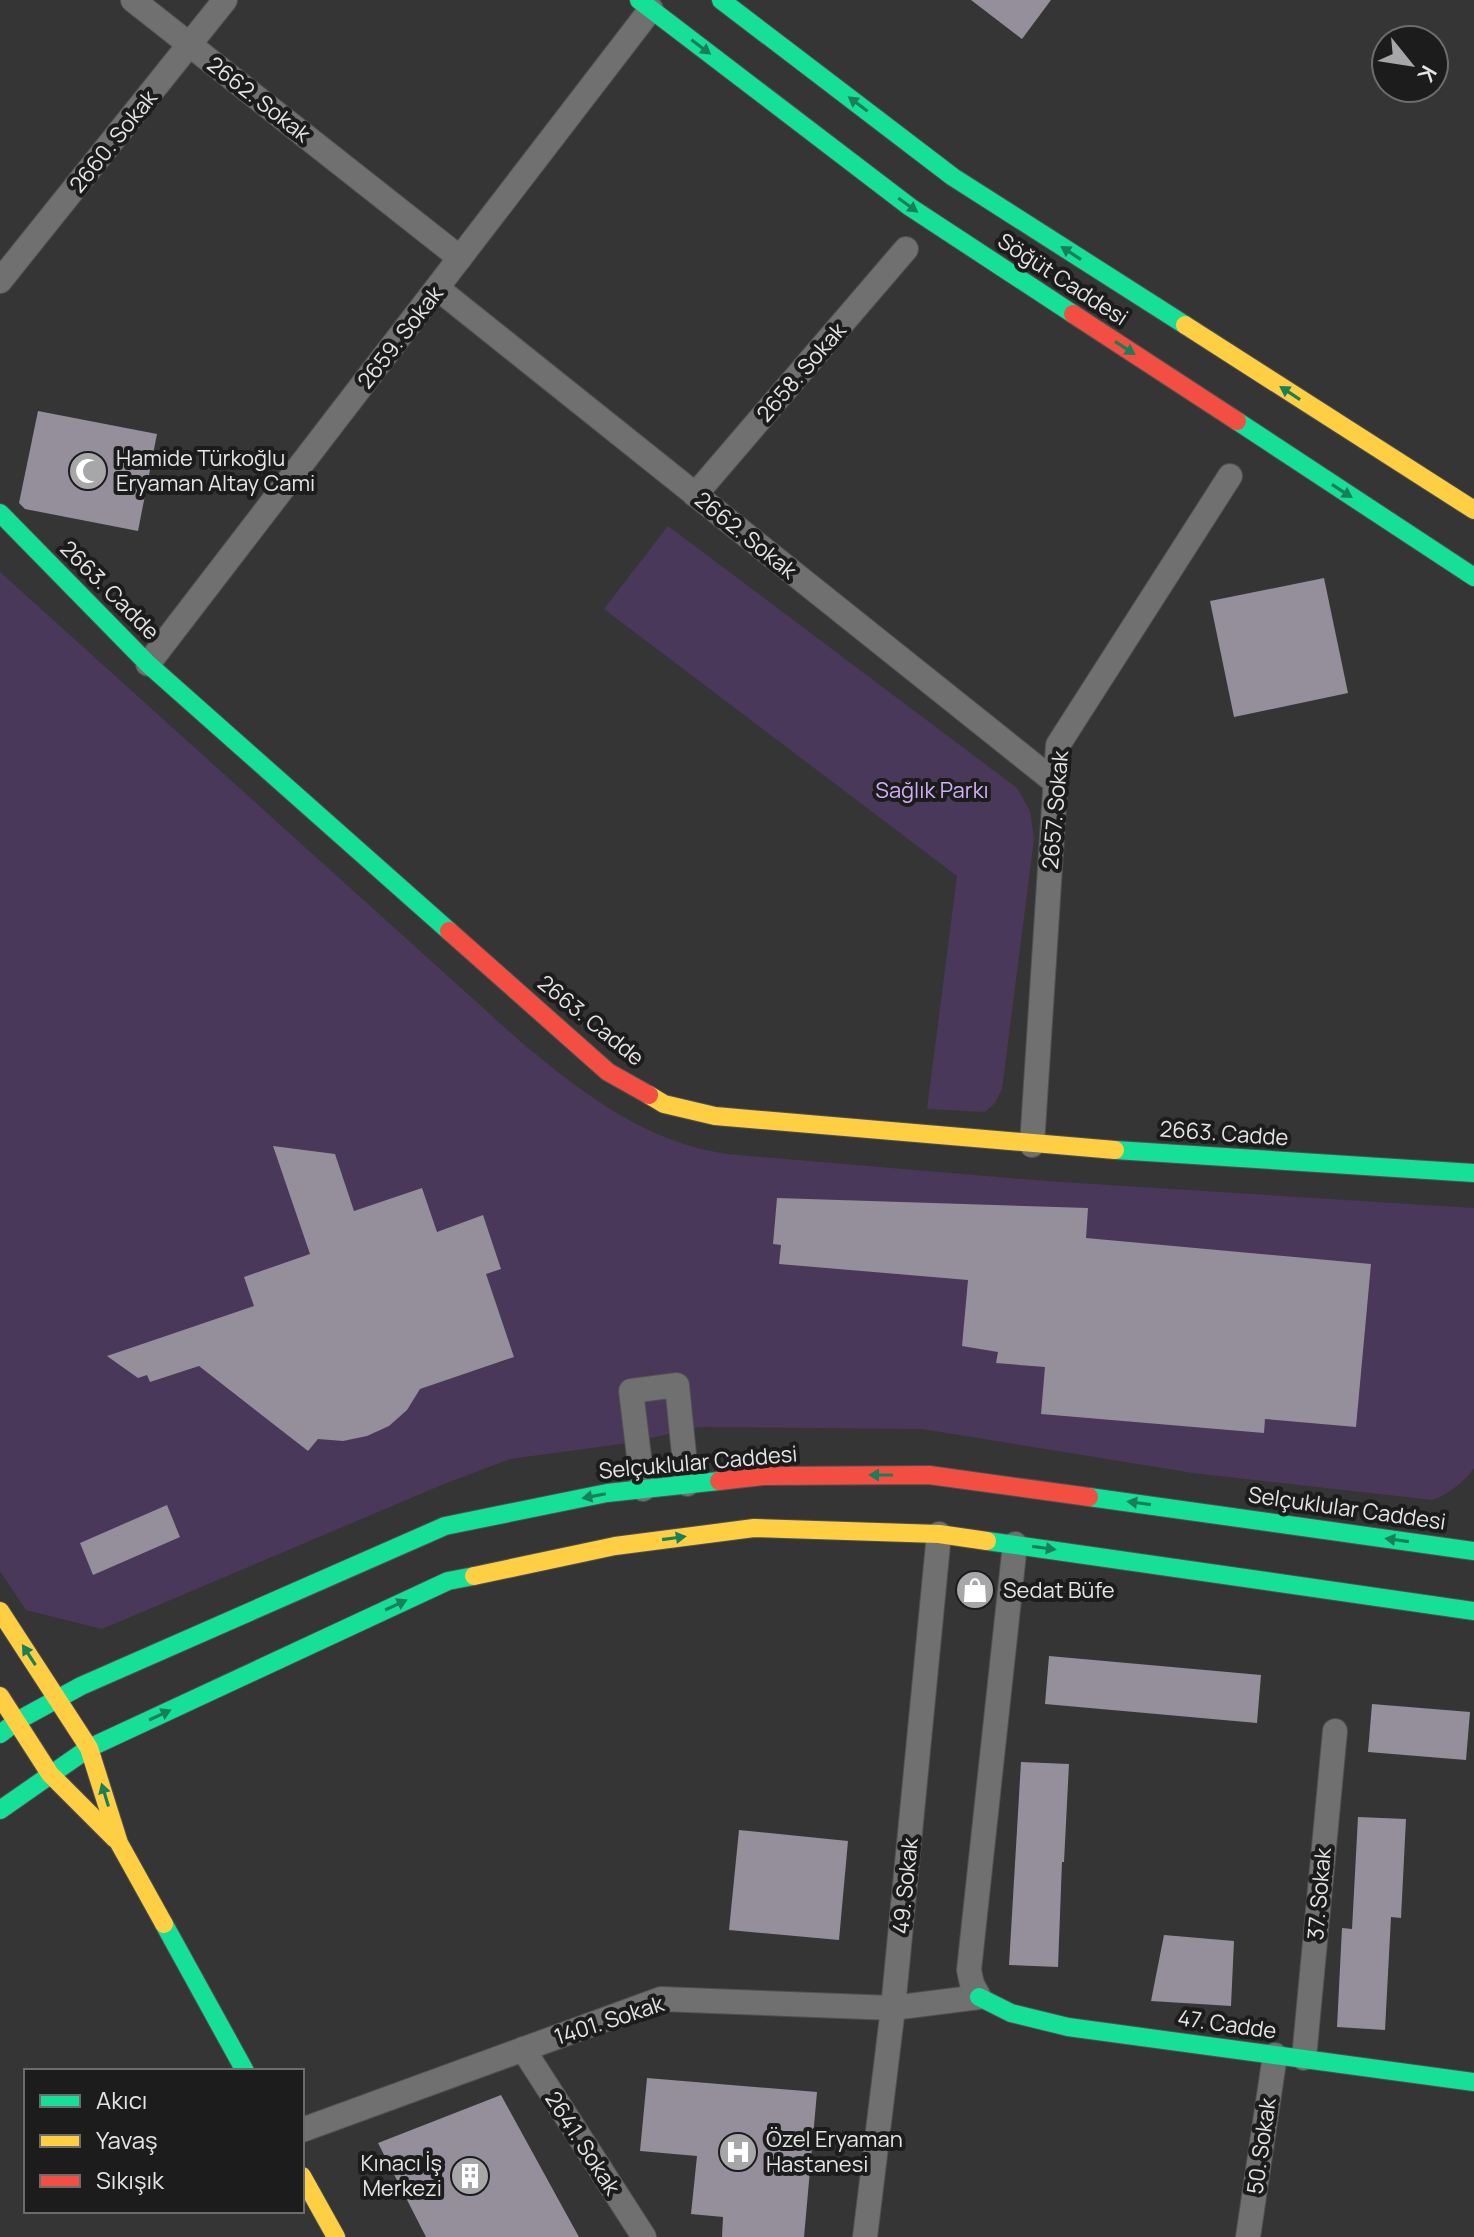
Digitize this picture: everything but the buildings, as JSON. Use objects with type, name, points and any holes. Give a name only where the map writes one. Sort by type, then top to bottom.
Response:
[{"type":"main road","name":"Söğüt Caddesi","points":[[721,0],[953,177],[1474,510]]},
{"type":"main road","name":"Söğüt Caddesi","points":[[645,5],[910,207],[1474,577]]},
{"type":"main road","name":"2663. Cadde","points":[[0,513],[148,664],[608,1072],[664,1104],[715,1116],[1032,1145],[1474,1173]]},
{"type":"main road","name":"Selçuklular Caddesi","points":[[0,1734],[17,1721],[81,1686],[445,1526],[607,1493],[763,1476],[929,1475],[1022,1494],[1474,1551]]},
{"type":"main road","points":[[0,1810],[89,1748],[448,1581],[615,1546],[754,1528],[1016,1537],[1474,1611]]},
{"type":"main road","points":[[0,1611],[89,1748],[119,1843],[244,2069]]},
{"type":"main road","points":[[0,1696],[50,1774],[119,1843]]},
{"type":"main road","name":"47. Cadde","points":[[979,1997],[995,2009],[1013,2016],[1068,2027],[1474,2082]]},
{"type":"main road","points":[[304,2180],[336,2237]]},
{"type":"street","name":"2662. Sokak","points":[[133,0],[460,258]]},
{"type":"street","name":"2660. Sokak","points":[[0,281],[225,0]]},
{"type":"street","name":"2659. Sokak","points":[[148,664],[460,258],[645,5]]},
{"type":"street","name":"2658. Sokak","points":[[695,495],[906,249]]},
{"type":"street","name":"2662. Sokak","points":[[437,288],[1055,782]]},
{"type":"street","name":"2657. Sokak","points":[[1032,1145],[1058,745],[1230,476]]},
{"type":"street","points":[[643,1489],[631,1391],[677,1385],[687,1484]]},
{"type":"street","name":"49. Sokak","points":[[865,2237],[893,2008],[939,1534]]},
{"type":"street","points":[[979,1997],[969,1970],[1016,1537]]},
{"type":"street","name":"37. Sokak","points":[[1304,2058],[1335,1731]]},
{"type":"street","name":"1401. Sokak","points":[[304,2129],[661,1999],[893,2008],[979,1997]]},
{"type":"street","name":"2641. Sokak","points":[[523,2049],[644,2237]]},
{"type":"street","name":"50. Sokak","points":[[1248,2237],[1275,2055]]},
{"type":"green space","name":"Sağlık Parkı","points":[[668,526],[1017,788],[1030,811],[1034,839],[1002,1089],[995,1103],[985,1112],[927,1109],[957,876],[604,609]]},
{"type":"green space","points":[[0,572],[522,1043],[592,1097],[669,1139],[727,1154],[1045,1181],[1474,1208],[1474,1468],[1456,1487],[1433,1500],[1193,1473],[922,1429],[699,1427],[628,1443],[510,1459],[102,1629],[26,1610],[0,1571]]},
{"type":"traffic: fast","points":[[639,0],[910,207],[1073,314]]},
{"type":"traffic: fast","points":[[721,0],[953,177],[1185,325]]},
{"type":"traffic: fast","points":[[1237,421],[1474,577]]},
{"type":"traffic: fast","points":[[0,513],[148,664],[449,931]]},
{"type":"traffic: fast","points":[[1115,1150],[1474,1173]]},
{"type":"traffic: fast","points":[[0,1734],[17,1721],[81,1686],[445,1526],[607,1493],[719,1481]]},
{"type":"traffic: fast","points":[[1089,1497],[1474,1551]]},
{"type":"traffic: fast","points":[[987,1541],[1474,1611]]},
{"type":"traffic: fast","points":[[0,1810],[89,1748],[448,1581],[474,1576]]},
{"type":"traffic: fast","points":[[164,1924],[244,2069]]},
{"type":"traffic: fast","points":[[979,1997],[1011,2013],[1068,2027],[1474,2082]]},
{"type":"traffic: slow","points":[[1185,325],[1474,510]]},
{"type":"traffic: slow","points":[[649,1095],[664,1104],[715,1116],[1115,1150]]},
{"type":"traffic: slow","points":[[474,1576],[615,1546],[754,1528],[939,1534],[987,1541]]},
{"type":"traffic: slow","points":[[0,1611],[89,1748],[119,1843],[164,1924]]},
{"type":"traffic: slow","points":[[0,1696],[50,1774],[115,1839]]},
{"type":"traffic: slow","points":[[304,2180],[336,2237]]},
{"type":"traffic: jam","points":[[1073,314],[1237,421]]},
{"type":"traffic: jam","points":[[449,931],[608,1072],[649,1095]]},
{"type":"traffic: jam","points":[[719,1481],[763,1476],[929,1475],[1089,1497]]},
{"type":"place","name":"Hamide Türkoğlu Eryaman Altay Cami","points":[[88,471]]},
{"type":"place","name":"Sedat Büfe","points":[[975,1590]]},
{"type":"place","name":"Özel Eryaman Hastanesi","points":[[738,2152]]},
{"type":"place","name":"Kınacı İş Merkezi","points":[[470,2176]]}]
